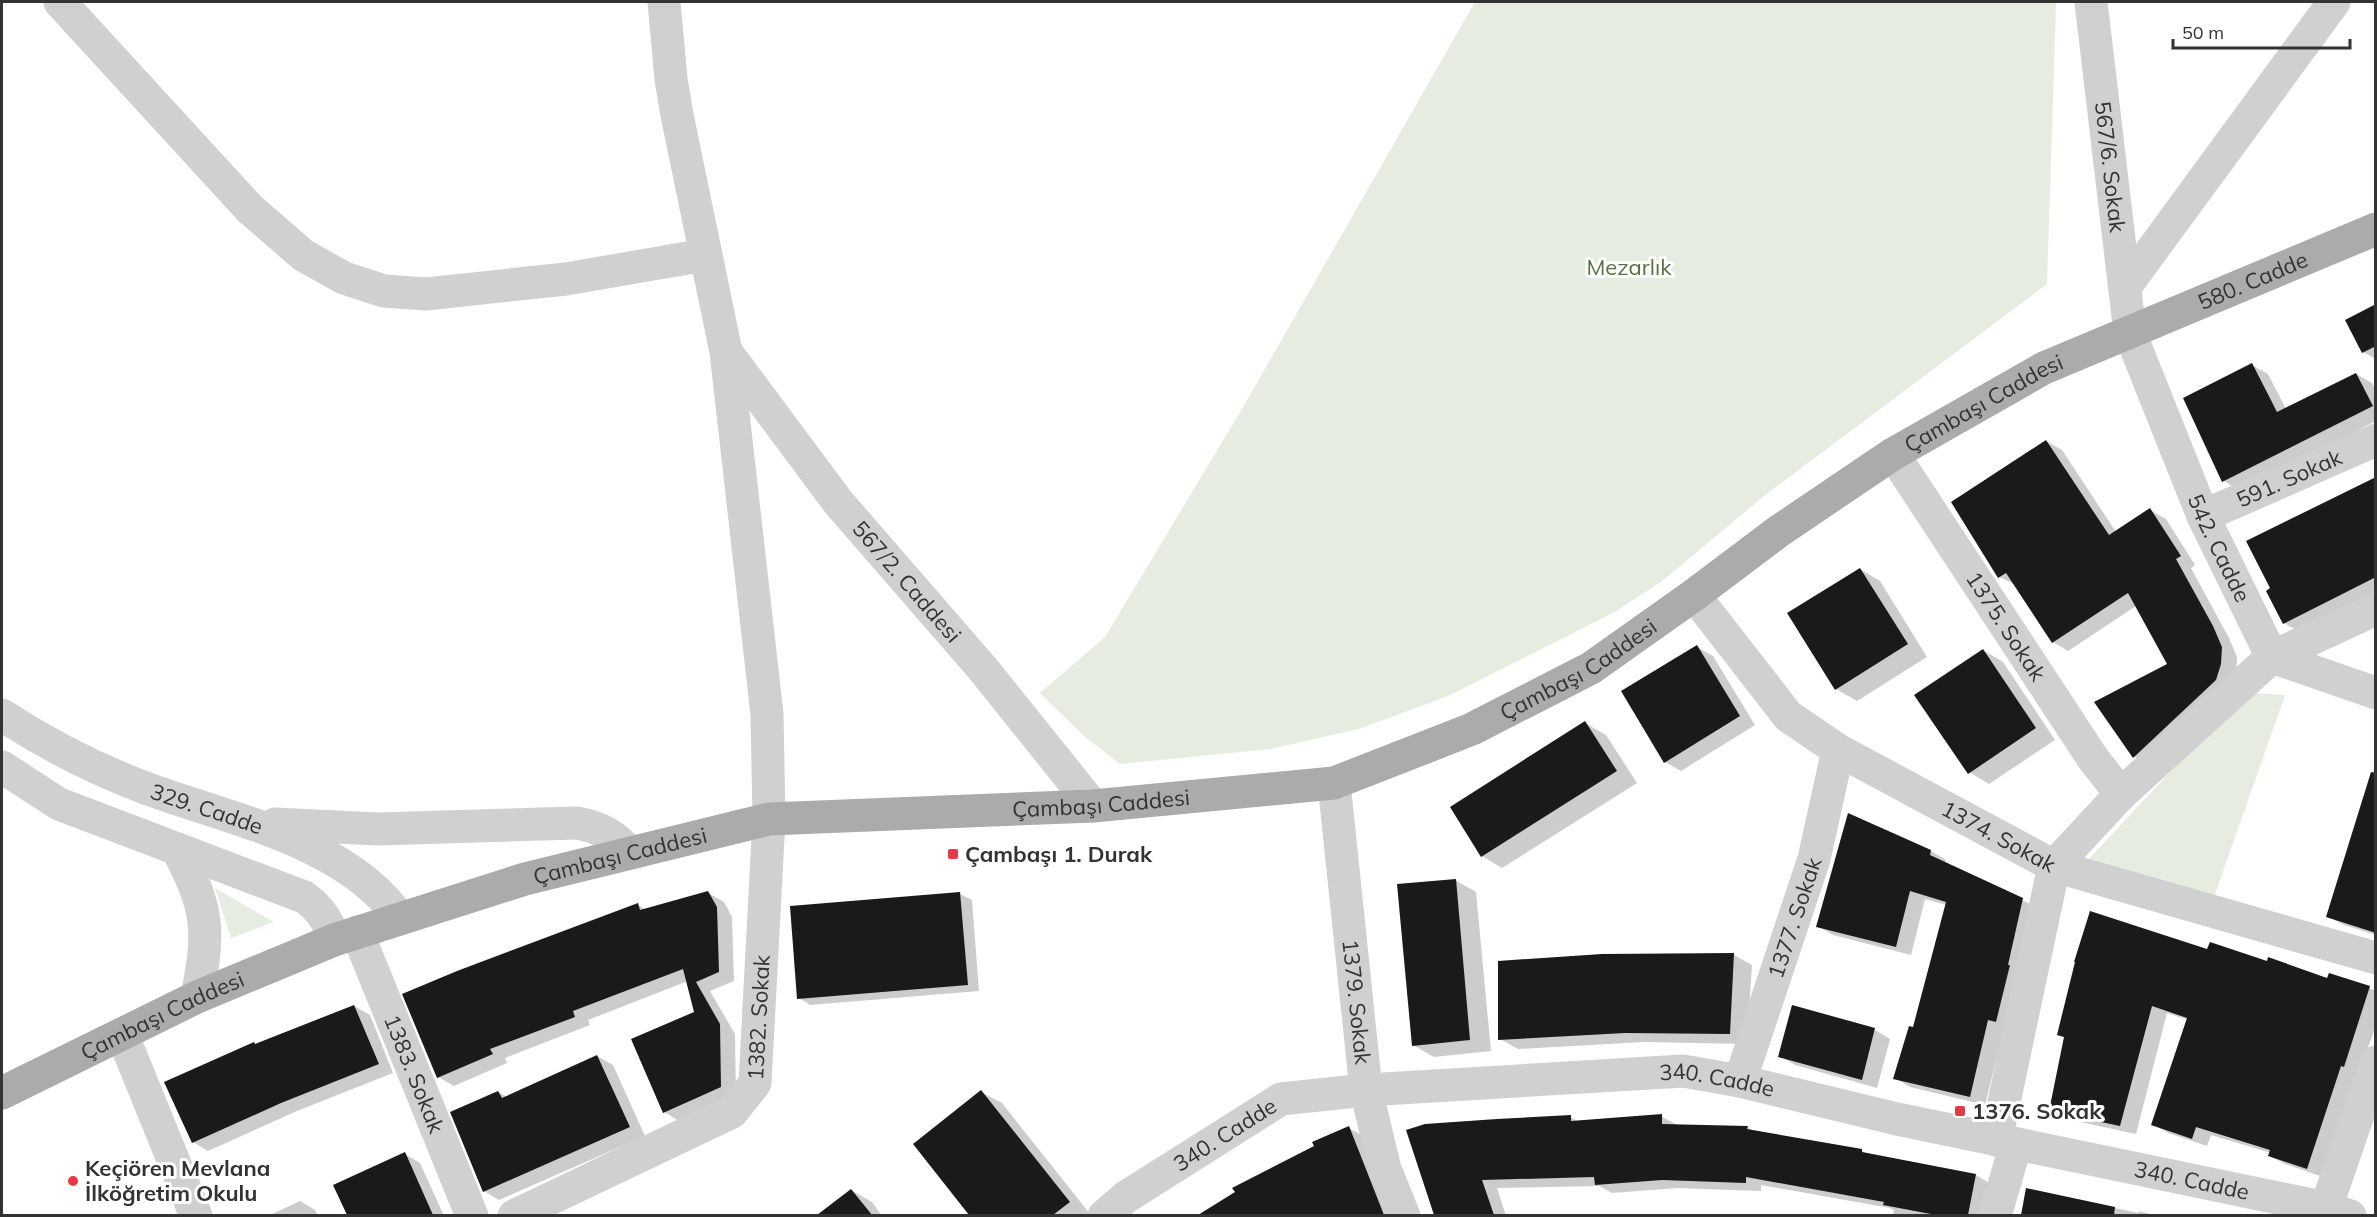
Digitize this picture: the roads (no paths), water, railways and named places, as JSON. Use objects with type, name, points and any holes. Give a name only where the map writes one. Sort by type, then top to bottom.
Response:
[{"type":"main road","name":"580. Cadde","points":[[2130,333],[2376,229]]},
{"type":"main road","name":"Çambaşı Caddesi","points":[[2,1093],[197,997],[346,936],[525,879],[769,819],[1093,806],[1334,783],[1472,729],[1581,673],[1694,595],[1779,531],[1893,454],[2044,368],[2130,333]]},
{"type":"street","points":[[60,2],[250,209],[303,255],[344,278],[384,291],[426,294],[566,279],[705,255]]},
{"type":"street","name":"1382. Sokak","points":[[514,1215],[732,1112],[755,1083],[769,819],[766,714],[726,352],[675,106],[664,2]]},
{"type":"street","name":"567/6. Sokak","points":[[2091,2],[2130,333]]},
{"type":"street","points":[[2125,287],[2334,2]]},
{"type":"street","name":"542. Cadde","points":[[2130,333],[2204,516],[2272,657]]},
{"type":"street","name":"567/2. Caddesi","points":[[726,352],[838,502],[982,669],[1093,806]]},
{"type":"street","name":"591. Sokak","points":[[2204,516],[2376,440]]},
{"type":"street","name":"1375. Sokak","points":[[1893,454],[2094,760],[2121,794]]},
{"type":"street","name":"1374. Sokak","points":[[1694,595],[1788,716],[1838,750],[2054,866],[2376,957]]},
{"type":"street","points":[[1995,1215],[2054,866],[2121,794],[2272,657],[2376,609]]},
{"type":"street","points":[[2272,657],[2376,693]]},
{"type":"street","name":"329. Cadde","points":[[2,715],[64,752],[110,773],[295,842],[354,871],[388,901],[400,919]]},
{"type":"street","name":"1377. Sokak","points":[[1740,1081],[1814,859],[1838,750]]},
{"type":"street","name":"329. Cadde","points":[[2,767],[59,804],[304,897],[346,936]]},
{"type":"street","name":"1379. Sokak","points":[[1334,783],[1366,1089],[1385,1169],[1404,1215]]},
{"type":"street","points":[[250,824],[357,829],[577,823],[603,830],[614,836],[630,853]]},
{"type":"street","points":[[177,849],[194,881],[205,924],[205,956],[197,997]]},
{"type":"street","name":"1383. Sokak","points":[[346,936],[472,1215]]},
{"type":"street","points":[[122,1034],[196,1215]]},
{"type":"street","points":[[2338,1212],[2376,1062]]},
{"type":"street","name":"340. Cadde","points":[[1104,1215],[1126,1197],[1281,1099],[1366,1089],[1683,1071],[1740,1081],[1897,1119],[2338,1212]]},
{"type":"place","name":"Çambaşı 1. Durak","points":[[953,854]]},
{"type":"place","name":"1376. Sokak","points":[[1960,1111]]},
{"type":"place","name":"Keçiören Mevlana İlköğretim Okulu","points":[[73,1181]]},
{"type":"park label","name":"Mezarlık","points":[[1629,267]]}]
